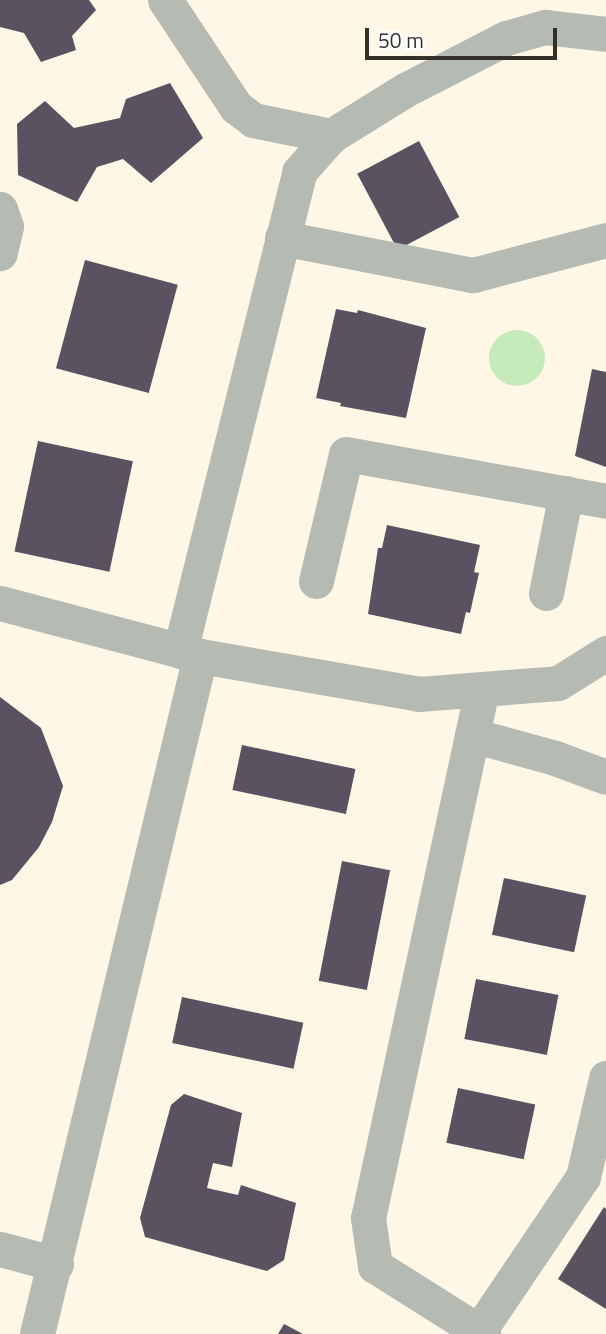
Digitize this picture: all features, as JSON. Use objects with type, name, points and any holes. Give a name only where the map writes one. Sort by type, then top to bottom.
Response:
[{"type":"street","points":[[165,0],[236,107],[253,120],[331,136]]},
{"type":"street","points":[[37,1334],[56,1264],[282,238],[299,172],[331,136],[405,90],[506,38],[545,27],[606,34]]},
{"type":"street","points":[[0,209],[6,226],[0,253]]},
{"type":"street","points":[[282,238],[473,275],[606,240]]},
{"type":"street","points":[[316,581],[346,454],[606,501]]},
{"type":"street","points":[[546,593],[566,493]]},
{"type":"street","points":[[0,603],[190,654],[419,694],[558,683],[606,653]]},
{"type":"street","points":[[482,689],[368,1218],[375,1266],[481,1333],[583,1177],[596,1166],[606,1078]]},
{"type":"street","points":[[472,735],[555,758],[606,777]]},
{"type":"street","points":[[0,1249],[56,1264]]},
{"type":"green space","points":[[511,330],[523,330],[533,334],[541,342],[545,358],[541,374],[533,382],[523,386],[511,386],[501,382],[493,374],[489,364],[489,352],[493,342],[501,334]]},
{"type":"building","points":[[0,0],[89,0],[96,10],[72,36],[76,50],[41,62],[24,33],[0,27]]},
{"type":"building","points":[[170,83],[203,138],[151,183],[123,159],[97,167],[77,202],[18,175],[17,124],[45,101],[74,128],[120,118],[126,99]]},
{"type":"building","points":[[419,141],[459,217],[398,250],[357,174]]},
{"type":"building","points":[[85,260],[178,285],[149,393],[56,368]]},
{"type":"building","points":[[336,309],[357,313],[358,310],[426,328],[406,418],[340,406],[341,403],[316,398]]},
{"type":"building","points":[[592,369],[606,372],[606,467],[575,456]]},
{"type":"building","points":[[38,441],[133,461],[109,572],[15,552]]},
{"type":"building","points":[[387,525],[480,545],[474,572],[479,573],[470,613],[466,612],[461,634],[368,614],[378,548],[382,548]]},
{"type":"building","points":[[0,697],[41,728],[63,786],[52,822],[39,847],[12,880],[0,885]]},
{"type":"building","points":[[242,745],[355,769],[346,814],[232,790]]},
{"type":"building","points":[[342,861],[390,870],[367,990],[319,981]]},
{"type":"building","points":[[504,878],[586,895],[574,952],[492,935]]},
{"type":"building","points":[[476,979],[558,995],[547,1055],[464,1039]]},
{"type":"building","points":[[182,997],[303,1023],[294,1069],[172,1043]]},
{"type":"building","points":[[458,1088],[535,1104],[524,1159],[446,1143]]},
{"type":"building","points":[[184,1094],[242,1113],[232,1167],[213,1163],[207,1188],[238,1195],[241,1185],[296,1203],[284,1260],[267,1271],[145,1237],[140,1218],[171,1105]]},
{"type":"building","points":[[604,1207],[606,1209],[606,1309],[558,1279]]},
{"type":"building","points":[[284,1324],[303,1334],[278,1334]]}]
